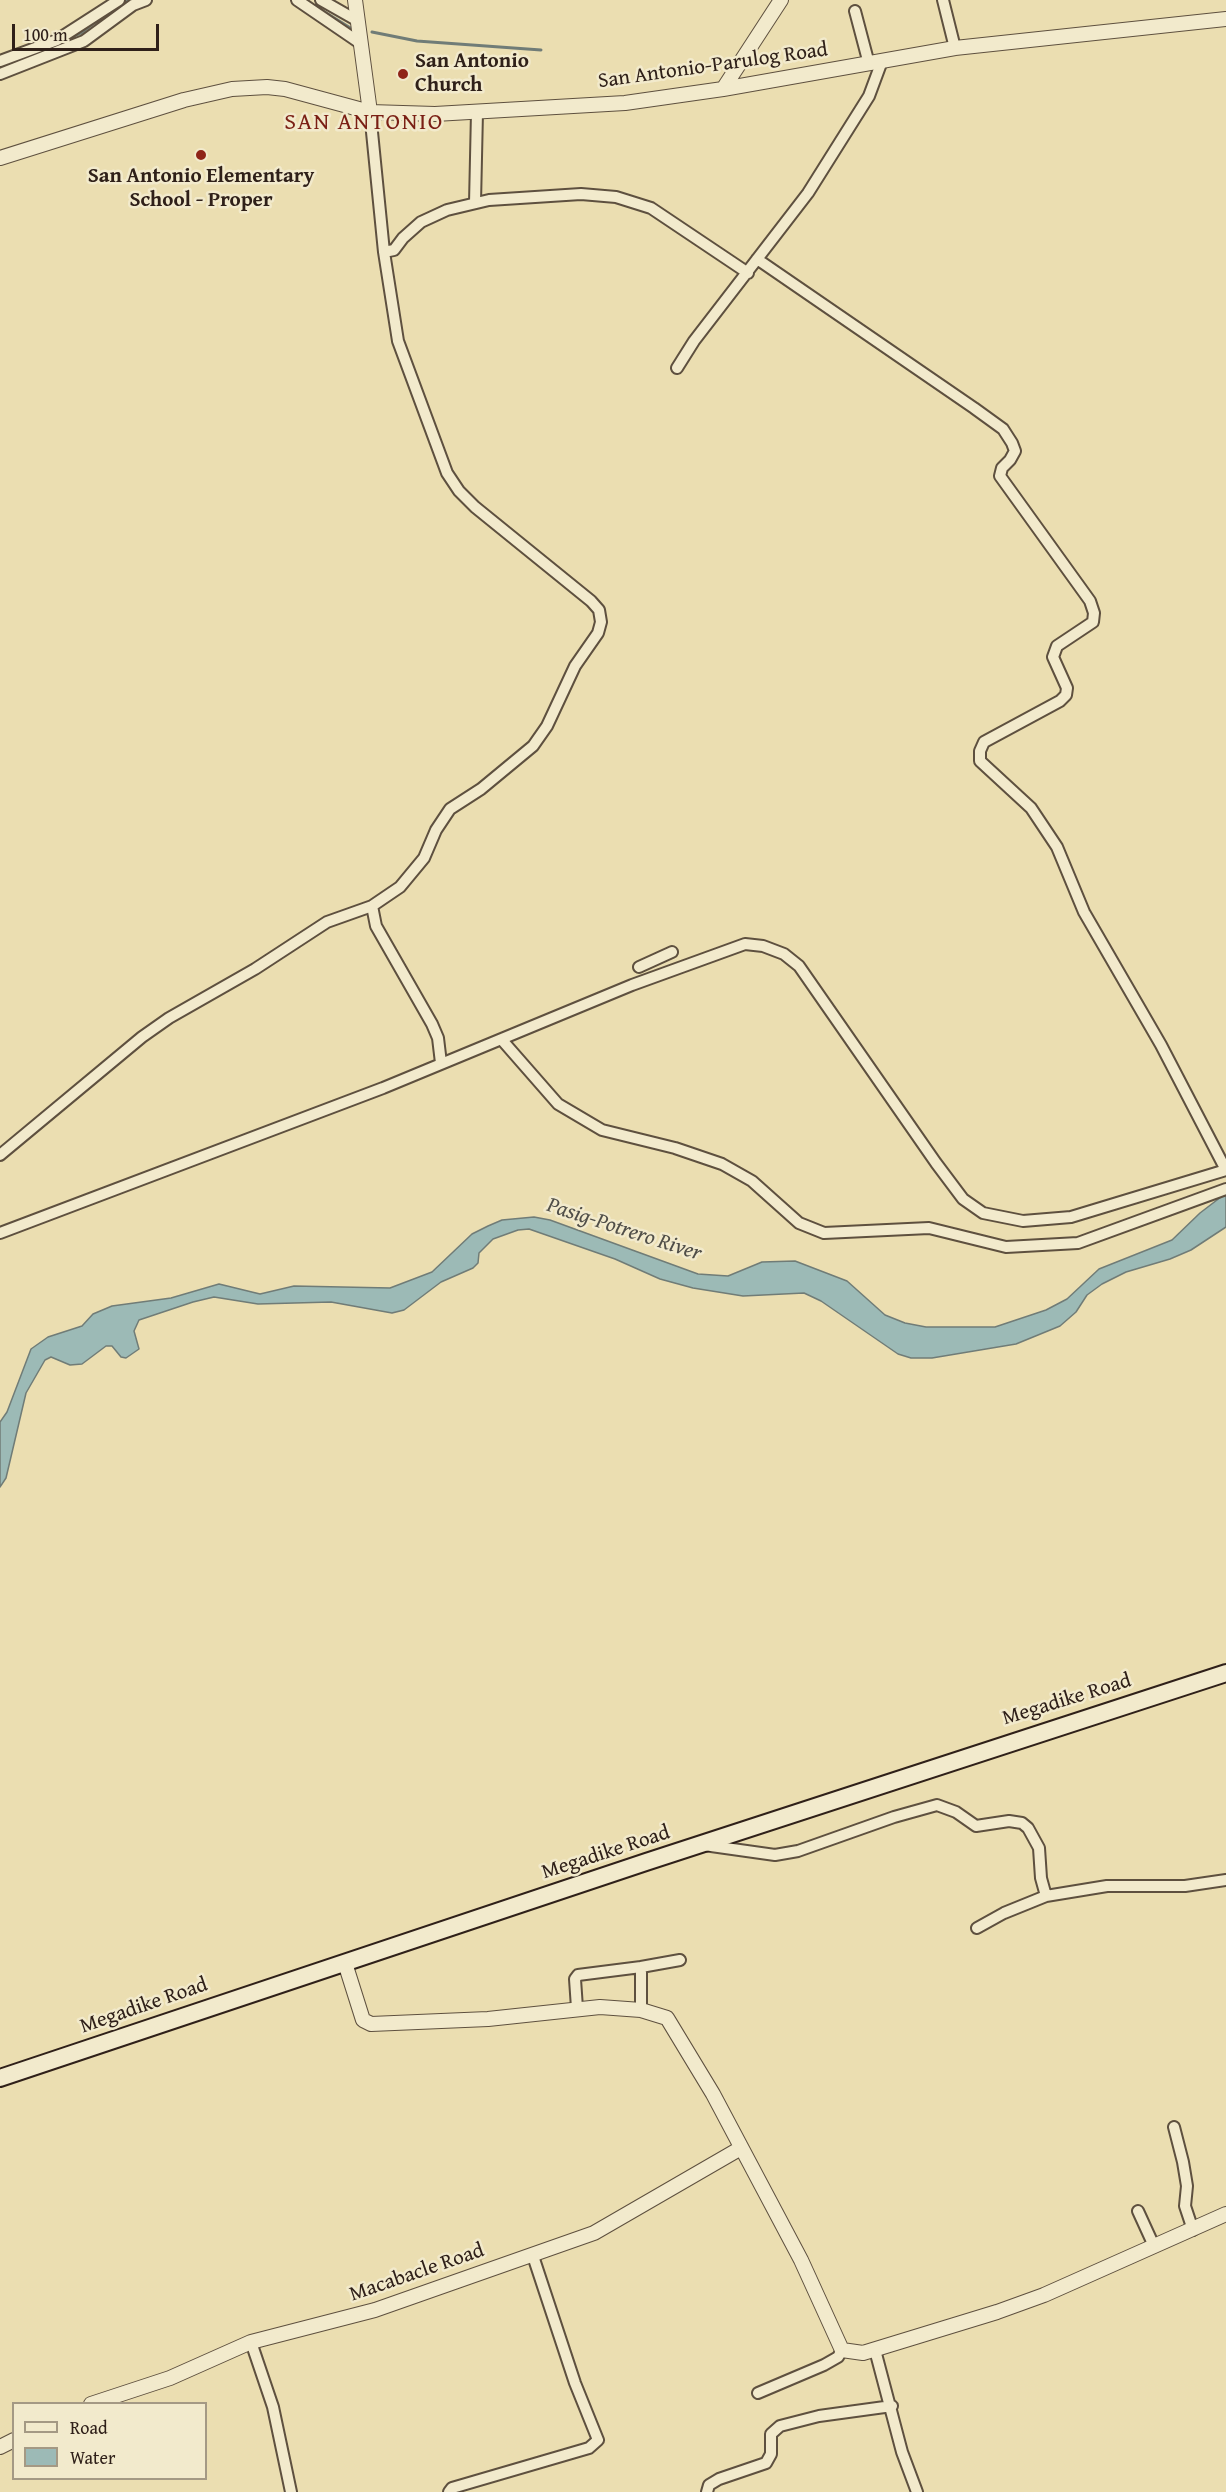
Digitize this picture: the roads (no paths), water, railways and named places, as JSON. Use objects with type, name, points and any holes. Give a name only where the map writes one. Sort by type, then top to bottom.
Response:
[{"type":"main road","name":"Megadike Road","points":[[0,2078],[704,1845],[1016,1739],[1226,1673]]},
{"type":"street","points":[[0,61],[57,40],[118,0]]},
{"type":"street","points":[[0,74],[84,41],[133,5],[146,0]]},
{"type":"street","points":[[297,0],[360,43]]},
{"type":"street","points":[[321,0],[358,21]]},
{"type":"street","points":[[0,1155],[142,1037],[169,1018],[255,969],[327,922],[372,906],[414,873],[424,858],[442,819],[450,809],[489,783],[533,746],[547,726],[575,666],[598,633],[601,622],[599,610],[591,601],[475,507],[459,491],[447,473],[399,341],[384,252],[370,112],[355,0]]},
{"type":"street","points":[[723,89],[781,0]]},
{"type":"street","points":[[943,0],[955,48]]},
{"type":"street","points":[[677,368],[694,341],[808,193],[860,111],[876,63],[855,11]]},
{"type":"street","name":"San Antonio-Parulog Road","points":[[0,158],[184,100],[232,88],[285,89],[370,112],[477,112],[625,103],[723,89],[955,48],[1226,19]]},
{"type":"street","points":[[475,203],[477,112]]},
{"type":"street","points":[[384,252],[394,250],[403,238],[421,222],[447,210],[475,203],[581,195],[616,197],[651,208],[748,273]]},
{"type":"street","points":[[0,1233],[383,1088],[677,969],[745,944],[763,946],[784,954],[799,966],[936,1163],[963,1199],[983,1213],[1023,1221],[1071,1217],[1226,1170],[1161,1045],[1084,912],[1057,847],[1031,808],[980,761],[980,751],[984,742],[1066,695],[1067,688],[1053,657],[1057,646],[1093,622],[1094,613],[1090,602],[1012,497],[1000,476],[1002,468],[1011,460],[1015,451],[1012,442],[1004,429],[757,259]]},
{"type":"street","points":[[372,906],[376,926],[432,1024],[438,1038],[441,1063]]},
{"type":"street","points":[[639,968],[672,952]]},
{"type":"street","points":[[502,1040],[558,1104],[602,1130],[675,1148],[722,1164],[752,1181],[799,1223],[824,1233],[929,1228],[1006,1247],[1078,1243],[1226,1189]]},
{"type":"street","points":[[704,1845],[764,1855],[787,1853],[894,1816],[937,1805],[956,1812],[976,1826],[1009,1821],[1022,1823],[1028,1828],[1039,1848],[1041,1878],[1046,1896]]},
{"type":"street","points":[[977,1928],[1004,1913],[1046,1896],[1107,1886],[1185,1886],[1226,1880]]},
{"type":"street","points":[[577,2008],[575,1979],[578,1976],[680,1960]]},
{"type":"street","points":[[345,1963],[363,2020],[370,2024],[489,2019],[577,2008],[641,2010],[659,2014],[674,2026],[741,2148],[801,2259],[842,2350]]},
{"type":"street","points":[[641,1967],[641,2010]]},
{"type":"street","points":[[1174,2127],[1187,2186],[1185,2206],[1193,2230]]},
{"type":"street","name":"Macabacle Road","points":[[95,2402],[170,2378],[252,2342],[375,2310],[594,2233],[741,2148]]},
{"type":"street","points":[[1138,2211],[1154,2246]]},
{"type":"street","points":[[842,2350],[863,2353],[875,2350],[1044,2295],[1226,2214]]},
{"type":"street","points":[[449,2492],[452,2488],[589,2448],[598,2440],[575,2383],[534,2256]]},
{"type":"street","points":[[252,2342],[273,2407],[291,2492]]},
{"type":"street","points":[[758,2393],[824,2365],[838,2357],[842,2350]]},
{"type":"street","points":[[875,2350],[903,2452],[917,2492]]},
{"type":"street","points":[[707,2492],[709,2485],[719,2479],[766,2463],[771,2454],[771,2434],[780,2426],[819,2416],[892,2406]]},
{"type":"water","points":[[1226,1193],[1226,1227],[1191,1250],[1126,1272],[1102,1284],[1087,1295],[1076,1312],[1060,1326],[1016,1344],[932,1358],[911,1358],[898,1354],[821,1301],[804,1293],[743,1296],[693,1288],[660,1279],[615,1259],[529,1229],[518,1230],[493,1239],[479,1253],[478,1263],[473,1268],[441,1282],[404,1310],[392,1313],[331,1302],[258,1304],[214,1297],[193,1302],[139,1320],[134,1331],[139,1349],[126,1358],[121,1357],[112,1346],[106,1346],[82,1364],[70,1365],[51,1357],[45,1360],[26,1393],[6,1478],[0,1487],[0,1422],[7,1412],[31,1349],[48,1337],[82,1326],[93,1314],[112,1306],[171,1298],[219,1284],[260,1294],[294,1286],[390,1288],[432,1272],[472,1234],[488,1226],[502,1220],[534,1217],[550,1220],[698,1274],[728,1276],[762,1262],[795,1261],[847,1281],[885,1315],[905,1323],[926,1327],[995,1327],[1046,1310],[1067,1299],[1099,1269],[1172,1240],[1200,1213]]},
{"type":"waterway","points":[[120,4],[129,0]]},
{"type":"waterway","points":[[315,6],[352,29]]},
{"type":"waterway","points":[[68,39],[81,33],[103,16]]},
{"type":"waterway","points":[[372,32],[417,41],[541,50]]},
{"type":"waterway","points":[[0,67],[29,56]]},
{"type":"place","name":"San Antonio Church","points":[[403,74]]},
{"type":"place","name":"San Antonio Elementary School - Proper","points":[[201,155]]},
{"type":"district","name":"SAN ANTONIO","points":[[364,123]]},
{"type":"water label","name":"Pasig-Potrero River","points":[[624,1230]]}]
